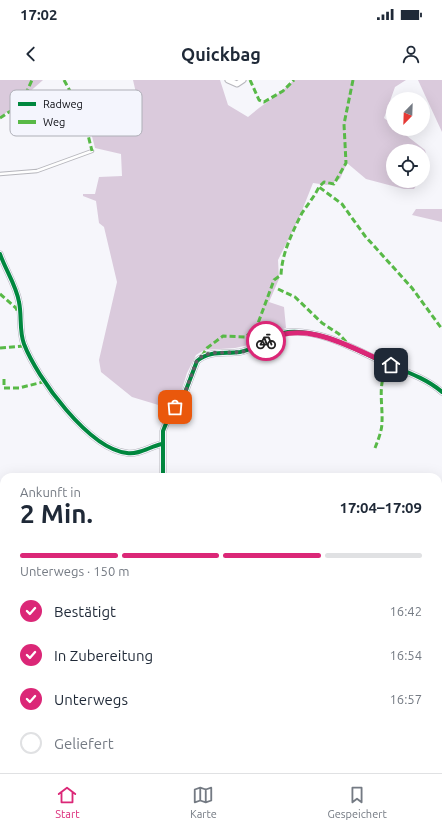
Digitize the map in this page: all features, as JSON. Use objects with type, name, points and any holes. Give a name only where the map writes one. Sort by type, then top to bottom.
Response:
[{"type":"street","points":[[228,80],[237,84],[243,80]]},
{"type":"street","points":[[0,254],[18,296],[25,346],[38,374],[50,391],[93,437],[109,447],[120,452],[134,453],[162,444]]},
{"type":"street","points":[[163,473],[162,444],[163,431],[166,421],[186,390],[197,360],[211,353],[242,352],[256,347],[278,335],[288,332],[311,334],[334,341],[419,378],[442,392]]},
{"type":"lane","points":[[0,174],[37,171],[92,151]]},
{"type":"shaded area","points":[[0,80],[43,80],[32,90],[10,90],[10,109],[0,118]]},
{"type":"shaded area","points":[[133,80],[220,80],[228,105],[248,117],[294,80],[406,80],[395,87],[393,92],[386,92],[386,112],[384,118],[386,120],[386,136],[407,136],[417,144],[386,144],[386,184],[366,179],[347,163],[340,179],[327,185],[313,183],[299,218],[278,260],[279,279],[269,302],[284,307],[286,328],[268,334],[253,344],[235,348],[204,350],[196,355],[187,373],[179,399],[165,407],[132,397],[101,372],[99,360],[117,282],[104,227],[99,223],[96,201],[83,196],[83,194],[95,194],[99,177],[122,176],[121,154],[95,148],[92,136],[142,136],[142,90],[135,90]]},
{"type":"shaded area","points":[[418,80],[442,80],[442,132],[430,106],[430,92],[424,92]]},
{"type":"shaded area","points":[[400,188],[415,188],[414,189]]},
{"type":"shaded area","points":[[416,209],[442,209],[442,222],[412,215]]},
{"type":"marked path","points":[[27,90],[32,80]]},
{"type":"marked path","points":[[64,80],[69,90]]},
{"type":"marked path","points":[[250,80],[259,100],[264,102],[283,91],[294,80]]},
{"type":"marked path","points":[[353,80],[344,124],[346,163],[334,184],[324,182],[319,187],[342,204],[365,236],[412,288],[442,329]]},
{"type":"marked path","points":[[0,118],[10,111]]},
{"type":"marked path","points":[[88,136],[92,151]]},
{"type":"marked path","points":[[202,356],[207,348],[223,336],[246,337],[257,326],[274,280],[281,275],[285,251],[291,236],[302,213],[319,187]]},
{"type":"marked path","points":[[278,289],[295,297],[322,323],[339,334],[348,344]]},
{"type":"marked path","points":[[0,294],[16,308],[18,313]]},
{"type":"marked path","points":[[0,348],[25,346]]},
{"type":"marked path","points":[[375,448],[382,425],[381,392],[383,377],[391,365]]},
{"type":"marked path","points":[[4,379],[4,388],[19,388],[43,382]]},
{"type":"cycle path","points":[[0,254],[18,296],[22,339],[24,344],[40,375],[66,410],[81,426],[112,449],[127,453],[136,453],[162,444]]},
{"type":"cycle path","points":[[163,473],[163,431],[169,416],[186,390],[197,361],[207,355],[247,350],[282,333],[300,332],[326,337],[415,375],[442,392]]},
{"type":"way so far","points":[[175,407],[186,390],[197,360],[202,356],[211,353],[242,352],[256,347],[266,341]]},
{"type":"route","points":[[266,341],[288,332],[311,334],[334,341],[391,365]]}]
